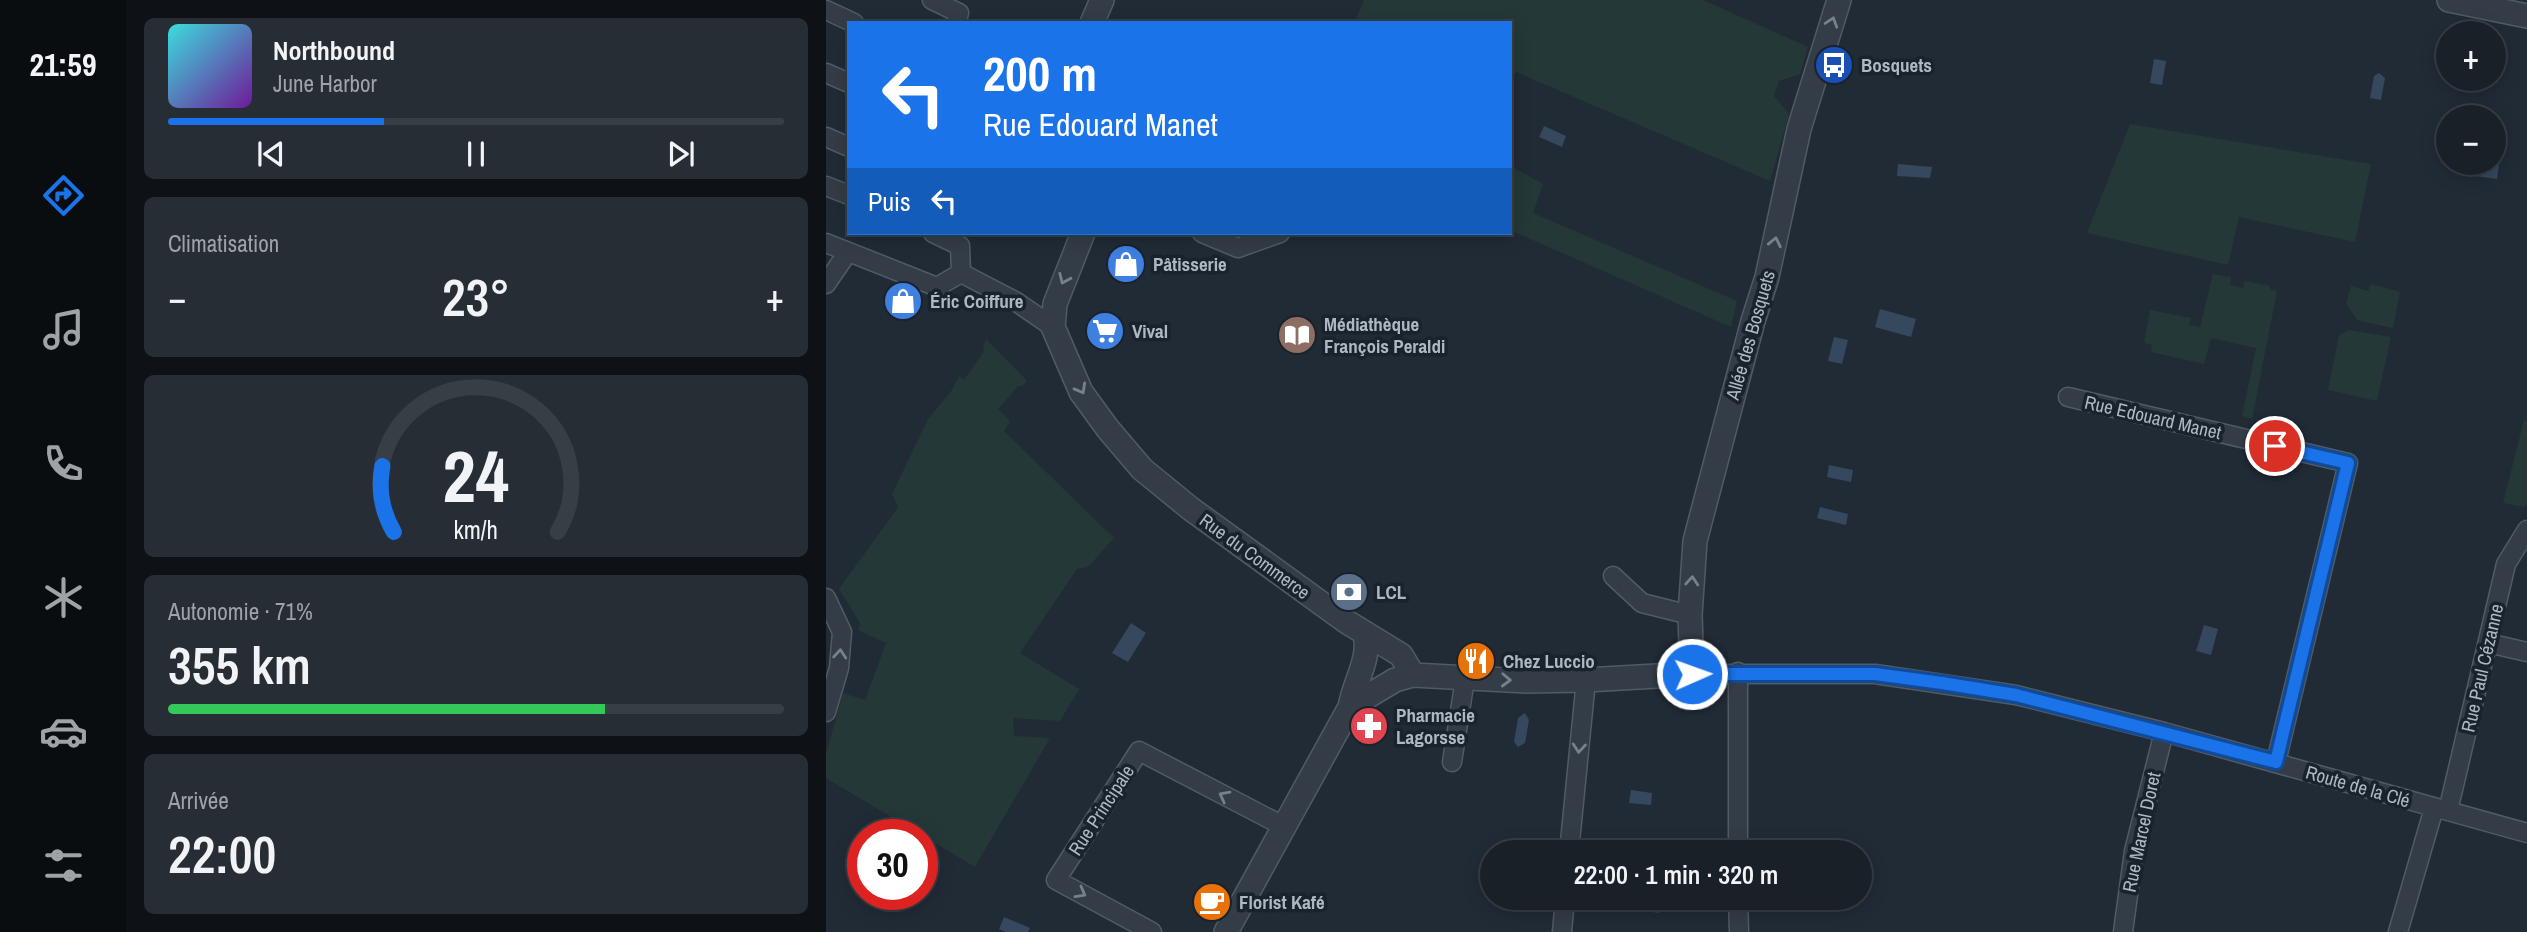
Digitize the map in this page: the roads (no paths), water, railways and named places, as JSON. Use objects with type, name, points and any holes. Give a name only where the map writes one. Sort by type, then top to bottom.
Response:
[{"type":"street","points":[[932,0],[959,13],[957,21]]},
{"type":"street","points":[[1093,21],[1102,0]]},
{"type":"street","name":"Allée des Bosquets","points":[[1692,674],[1690,615],[1695,541],[1767,277],[1800,129],[1839,0]]},
{"type":"street","points":[[2449,0],[2527,16]]},
{"type":"street","points":[[826,10],[850,21]]},
{"type":"street","points":[[826,73],[847,82]]},
{"type":"street","points":[[826,137],[847,145]]},
{"type":"street","points":[[826,186],[847,194]]},
{"type":"street","points":[[937,235],[960,246],[961,273]]},
{"type":"street","points":[[961,273],[1015,301],[1053,327],[1055,304],[1082,235]]},
{"type":"street","points":[[1207,235],[1238,248],[1274,235]]},
{"type":"street","points":[[826,243],[937,287],[961,273]]},
{"type":"street","points":[[826,284],[848,252]]},
{"type":"street","name":"Rue du Commerce","points":[[1053,327],[1082,392],[1108,429],[1142,469],[1242,548],[1365,634],[1401,655],[1404,678]]},
{"type":"street","name":"Rue Edouard Manet","points":[[2068,397],[2348,463],[2276,762]]},
{"type":"street","name":"Rue Paul Cézanne","points":[[2398,932],[2441,810],[2488,643],[2506,564],[2527,530]]},
{"type":"street","points":[[1613,576],[1642,603],[1690,615]]},
{"type":"street","points":[[826,598],[842,632],[839,668],[826,712]]},
{"type":"street","points":[[1226,932],[1350,707],[1352,692],[1368,649],[1365,634]]},
{"type":"street","points":[[2488,643],[2527,652]]},
{"type":"street","points":[[1362,666],[1381,666],[1404,678],[1586,680],[1692,674]]},
{"type":"street","points":[[1738,672],[1738,840]]},
{"type":"street","name":"Route de la Clé","points":[[1692,674],[1875,674],[2016,695],[2276,762],[2527,834]]},
{"type":"street","points":[[1350,707],[1404,678]]},
{"type":"street","points":[[1452,762],[1465,679]]},
{"type":"street","points":[[1570,840],[1586,680]]},
{"type":"street","name":"Rue Marcel Doret","points":[[2123,932],[2134,851],[2164,732]]},
{"type":"street","name":"Rue Principale","points":[[1152,932],[1056,880],[1139,751],[1285,827]]},
{"type":"street","points":[[1562,932],[1564,910]]},
{"type":"street","points":[[1738,910],[1739,932]]},
{"type":"water","points":[[2154,59],[2166,61],[2162,85],[2150,83]]},
{"type":"water","points":[[2379,73],[2385,78],[2381,100],[2370,98],[2374,76]]},
{"type":"water","points":[[1544,126],[1566,136],[1562,147],[1539,137]]},
{"type":"water","points":[[1898,164],[1932,167],[1930,178],[1897,176]]},
{"type":"water","points":[[2467,175],[2498,175],[2497,179]]},
{"type":"water","points":[[1880,309],[1916,319],[1911,337],[1875,327]]},
{"type":"water","points":[[1834,337],[1848,340],[1842,364],[1828,361]]},
{"type":"water","points":[[1829,465],[1853,470],[1851,482],[1827,477]]},
{"type":"water","points":[[1820,507],[1848,514],[1846,525],[1817,518]]},
{"type":"water","points":[[1131,623],[1146,633],[1128,662],[1112,653]]},
{"type":"water","points":[[2204,625],[2218,629],[2211,655],[2196,651]]},
{"type":"water","points":[[1525,713],[1529,720],[1525,743],[1518,747],[1514,742],[1518,718]]},
{"type":"water","points":[[1631,790],[1652,793],[1651,805],[1629,803]]},
{"type":"water","points":[[1004,917],[1030,928],[1028,932],[1006,932],[999,929]]},
{"type":"place","name":"Bosquets","points":[[1834,65]]},
{"type":"place","name":"Pâtisserie","points":[[1126,264]]},
{"type":"place","name":"Éric Coiffure","points":[[903,301]]},
{"type":"place","name":"Vival","points":[[1105,331]]},
{"type":"place","name":"Médiathèque François Peraldi","points":[[1297,335]]},
{"type":"place","name":"LCL","points":[[1349,592]]},
{"type":"place","name":"Chez Luccio","points":[[1476,661]]},
{"type":"place","name":"Pharmacie Lagorsse","points":[[1369,726]]},
{"type":"place","name":"Florist Kafé","points":[[1212,902]]}]
